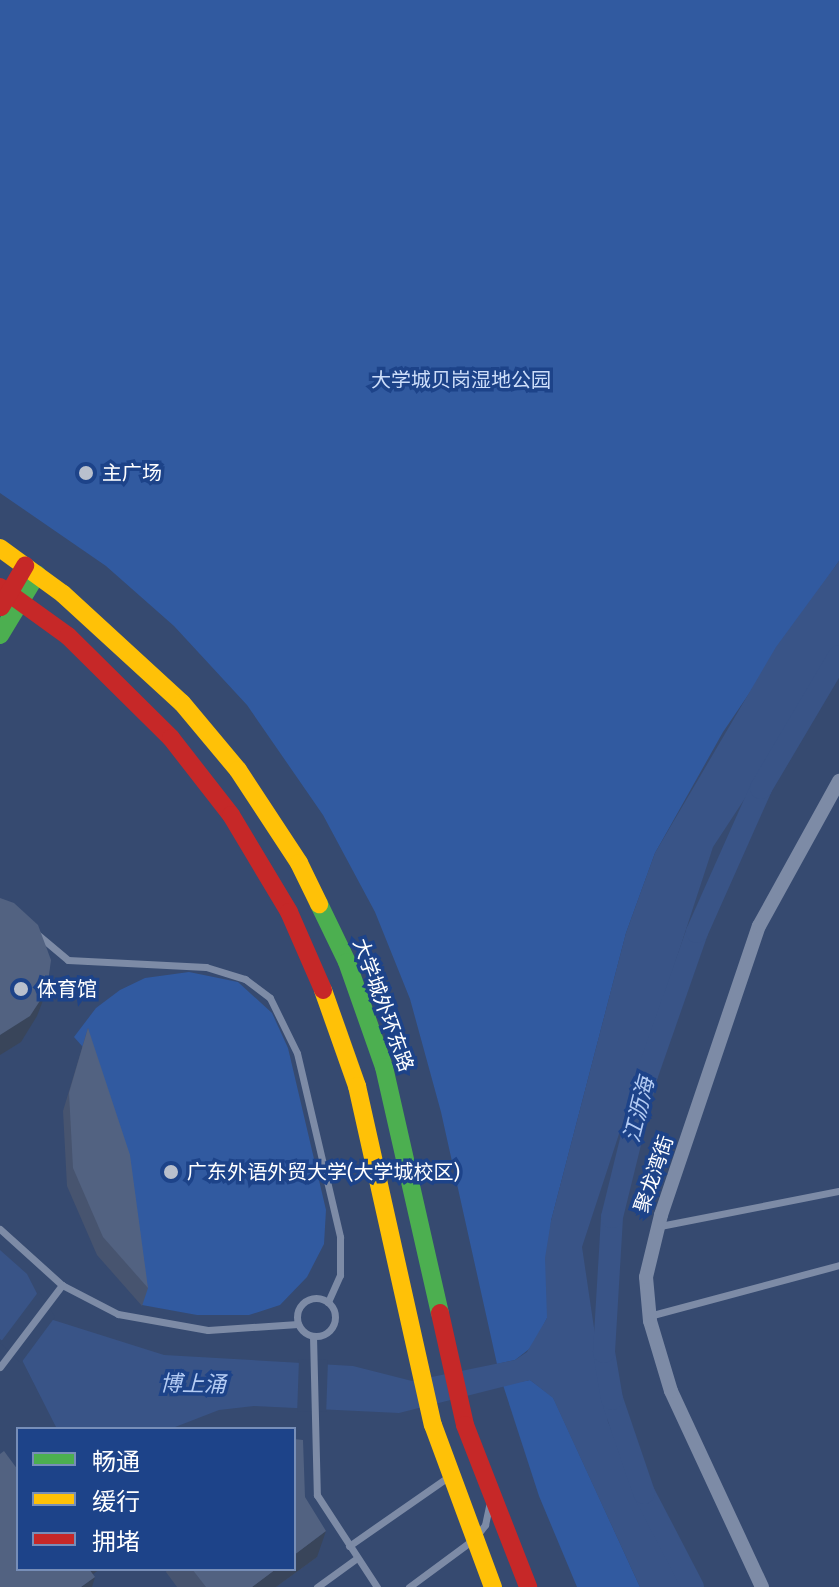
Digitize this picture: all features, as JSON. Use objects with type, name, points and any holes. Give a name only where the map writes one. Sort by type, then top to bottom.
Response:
[{"type":"main road","name":"大学城外环东路","points":[[0,548],[31,570],[145,666],[211,736],[268,814],[317,900],[347,962],[384,1067],[448,1358],[490,1498],[528,1587]]},
{"type":"main road","points":[[0,635],[7,598],[31,570]]},
{"type":"main road","points":[[7,598],[110,673],[171,738],[231,815],[289,912],[333,1013],[357,1086],[410,1334],[451,1480],[491,1581],[518,1562]]},
{"type":"main road","points":[[451,1480],[481,1472]]},
{"type":"street","name":"聚龙湾街","points":[[762,1587],[671,1391],[649,1316],[646,1277],[658,1226],[759,926],[839,781]]},
{"type":"lane","points":[[24,923],[68,960],[206,967],[245,979],[270,998],[297,1053],[340,1237],[340,1275],[328,1302],[334,1322],[326,1333],[313,1336]]},
{"type":"lane","points":[[658,1226],[839,1191]]},
{"type":"lane","points":[[0,1229],[62,1285],[102,1308],[161,1326],[221,1330],[298,1324],[313,1336]]},
{"type":"lane","points":[[649,1316],[839,1265]]},
{"type":"lane","points":[[0,1367],[62,1285]]},
{"type":"lane","points":[[298,1324],[302,1303],[315,1297],[328,1302]]},
{"type":"lane","points":[[313,1336],[317,1495],[377,1587]]},
{"type":"lane","points":[[349,1546],[451,1480]]},
{"type":"lane","points":[[409,1587],[474,1539],[485,1525],[490,1498]]},
{"type":"lane","points":[[317,1587],[357,1558]]},
{"type":"green space","name":"大学城贝岗湿地公园","points":[[0,0],[839,0],[839,561],[723,732],[655,853],[626,933],[551,1221],[547,1318],[533,1346],[515,1360],[497,1364],[441,1112],[410,999],[375,912],[323,815],[247,705],[174,626],[106,566],[0,493]]},
{"type":"green space","points":[[189,972],[238,982],[272,1013],[288,1048],[326,1210],[324,1244],[307,1277],[280,1305],[249,1315],[197,1315],[142,1305],[82,1046],[74,1037],[96,1008],[120,990],[145,978]]},
{"type":"green space","points":[[530,1380],[553,1397],[640,1587],[577,1587],[539,1496],[503,1385]]},
{"type":"water","name":"博上涌","points":[[839,561],[839,655],[713,847],[582,1247],[608,1422],[685,1587],[640,1587],[553,1398],[530,1380],[399,1413],[254,1406],[219,1410],[175,1427],[56,1427],[19,1354],[0,1339],[0,1250],[27,1274],[50,1319],[164,1355],[353,1366],[412,1381],[515,1360],[527,1352],[547,1318],[545,1258],[551,1221],[626,933],[655,853],[776,647]]},
{"type":"pier","points":[[39,1291],[55,1317],[21,1363],[0,1343]]},
{"type":"pier","points":[[299,1359],[328,1360],[326,1412],[297,1411]]},
{"type":"building","points":[[0,898],[14,903],[38,925],[51,960],[47,990],[30,1016],[0,1035]]},
{"type":"building","points":[[88,1028],[130,1155],[148,1288],[103,1237],[73,1168],[69,1093]]},
{"type":"building","points":[[296,1439],[303,1440],[305,1497],[326,1531],[296,1554]]},
{"type":"building","points":[[4,1451],[16,1467],[16,1571],[90,1571],[95,1577],[81,1587],[0,1587],[0,1454]]},
{"type":"building","points":[[194,1571],[273,1571],[252,1587],[206,1587]]},
{"type":"waterway","name":"江沥海","points":[[693,1587],[644,1493],[612,1399],[604,1352],[612,1217],[647,1075],[697,932],[761,788],[839,656]]},
{"type":"traffic: fast","points":[[0,635],[37,574]]},
{"type":"traffic: fast","points":[[319,904],[347,962],[384,1067],[440,1313]]},
{"type":"traffic: slow","points":[[0,548],[63,594],[182,703],[238,770],[299,863],[319,904]]},
{"type":"traffic: slow","points":[[323,990],[357,1086],[433,1425],[493,1587]]},
{"type":"traffic: jam","points":[[1,607],[25,566]]},
{"type":"traffic: jam","points":[[0,587],[68,636],[171,738],[231,815],[289,912],[323,990]]},
{"type":"traffic: jam","points":[[440,1313],[465,1425],[528,1587]]},
{"type":"place","name":"主广场","points":[[86,473]]},
{"type":"place","name":"体育馆","points":[[21,989]]},
{"type":"place","name":"广东外语外贸大学(大学城校区)","points":[[171,1172]]}]
